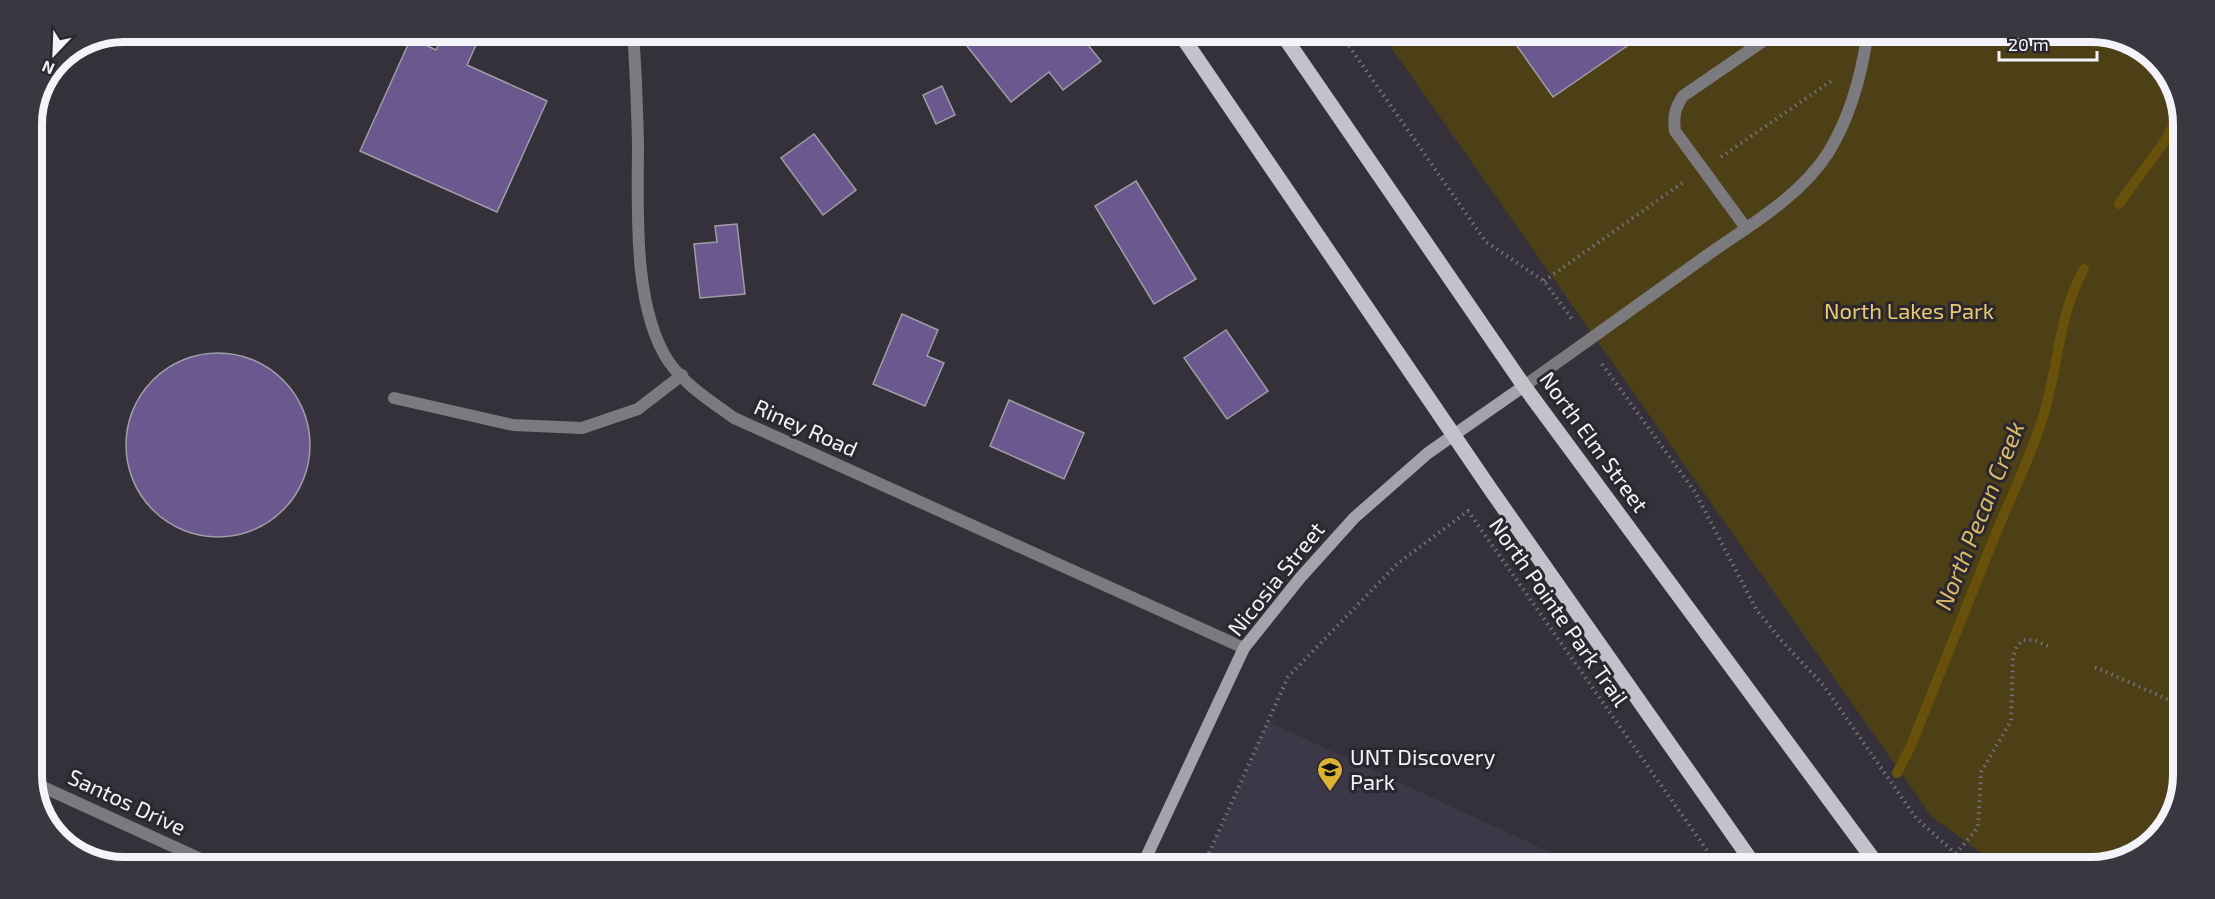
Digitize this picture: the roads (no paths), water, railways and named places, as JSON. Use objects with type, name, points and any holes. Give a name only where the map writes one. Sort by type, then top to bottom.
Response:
[{"type":"main road","points":[[1186,42],[1453,435],[1749,857]]},
{"type":"main road","name":"North Elm Street","points":[[1287,42],[1524,386],[1872,857]]},
{"type":"street","name":"Riney Road","points":[[634,42],[637,89],[639,249],[651,324],[669,362],[697,391],[734,418],[1244,648]]},
{"type":"street","points":[[1746,228],[1675,131],[1673,119],[1676,107],[1683,96],[1762,42]]},
{"type":"street","points":[[1524,386],[1746,228],[1807,180],[1828,153],[1850,105],[1866,42]]},
{"type":"street","points":[[394,398],[513,425],[582,428],[638,409],[682,375]]},
{"type":"street","name":"Nicosia Street","points":[[1146,857],[1244,648],[1300,578],[1354,518],[1428,453],[1524,386]]},
{"type":"street","name":"Santos Drive","points":[[43,787],[195,857]]},
{"type":"waterway","name":"North Pecan Creek","points":[[2119,204],[2173,126]]},
{"type":"waterway","name":"North Pecan Creek","points":[[1897,773],[1910,748],[2034,442],[2046,406],[2068,307],[2084,269]]},
{"type":"place","name":"UNT Discovery Park","points":[[1330,793]]},
{"type":"park label","name":"North Lakes Park","points":[[1909,311]]}]
